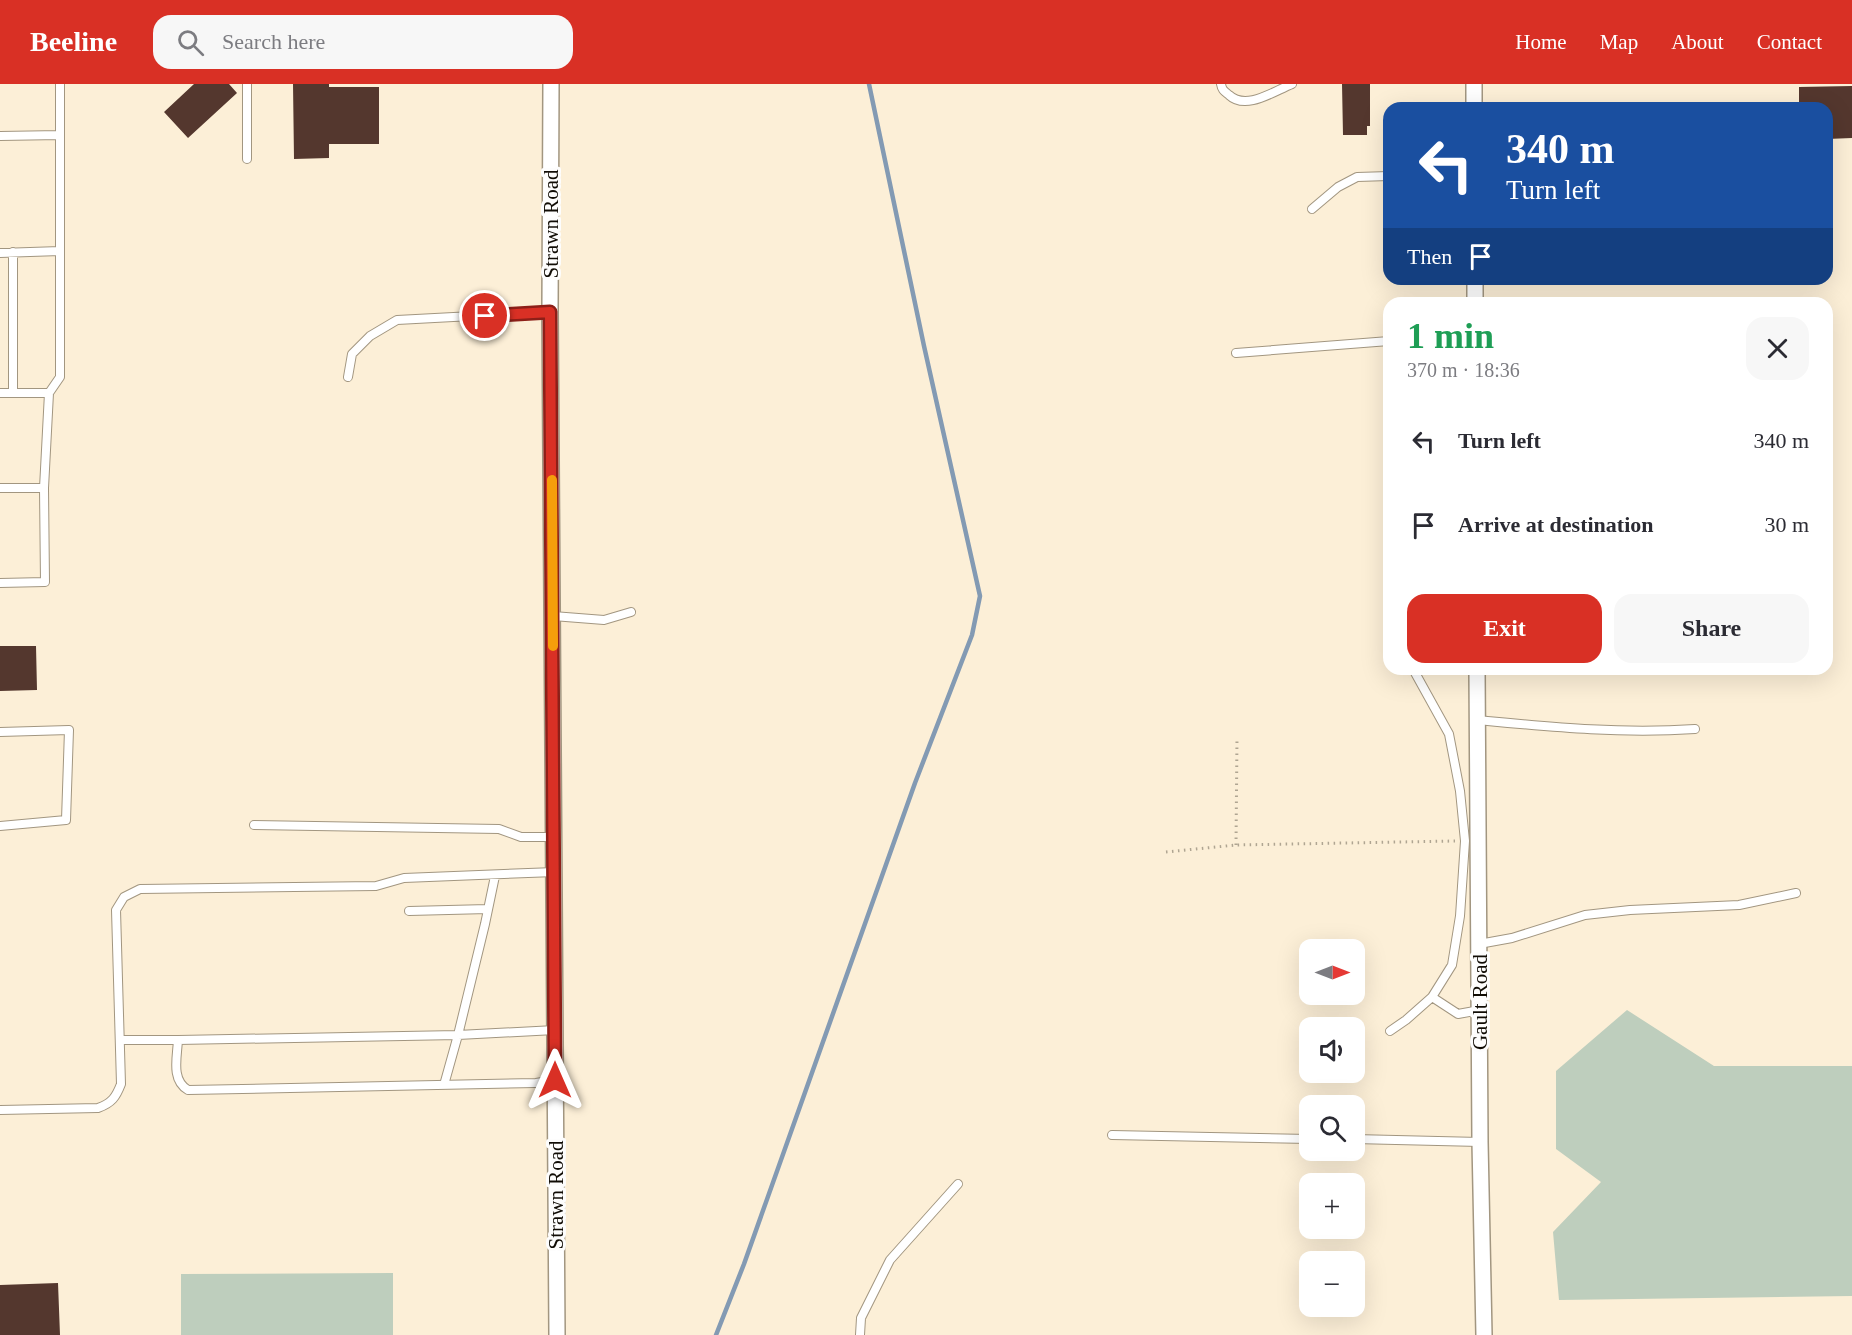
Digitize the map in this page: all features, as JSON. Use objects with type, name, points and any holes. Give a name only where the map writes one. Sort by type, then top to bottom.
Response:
[{"type":"street","name":"Strawn Road","points":[[551,84],[550,312],[557,1335]]},
{"type":"street","points":[[1473,84],[1474,102]]},
{"type":"street","name":"Gault Road","points":[[1478,675],[1480,1142],[1484,1335]]},
{"type":"lane","points":[[0,583],[45,582],[44,488],[49,393],[60,377],[60,84]]},
{"type":"lane","points":[[247,84],[247,159]]},
{"type":"lane","points":[[1221,84],[1222,89],[1233,100],[1247,102],[1292,84]]},
{"type":"lane","points":[[0,136],[60,135]]},
{"type":"lane","points":[[1312,209],[1338,187],[1357,177],[1383,176]]},
{"type":"lane","points":[[0,252],[60,251]]},
{"type":"lane","points":[[13,252],[13,393]]},
{"type":"lane","points":[[348,377],[352,354],[370,336],[397,320],[550,312]]},
{"type":"lane","points":[[1236,353],[1383,341]]},
{"type":"lane","points":[[0,393],[49,393]]},
{"type":"lane","points":[[0,488],[44,488]]},
{"type":"lane","points":[[553,616],[604,620],[631,612]]},
{"type":"lane","points":[[1390,1031],[1432,997],[1452,965],[1460,916],[1465,841],[1460,791],[1449,734],[1416,675]]},
{"type":"lane","points":[[1478,720],[1589,730],[1647,732],[1695,729]]},
{"type":"lane","points":[[0,732],[69,730],[66,819],[0,826]]},
{"type":"lane","points":[[254,825],[499,829],[521,837],[554,837]]},
{"type":"lane","points":[[0,1110],[98,1108],[110,1104],[117,1096],[121,1084],[116,910],[124,897],[140,889],[376,886],[404,878],[555,872]]},
{"type":"lane","points":[[444,1085],[489,909],[495,876]]},
{"type":"lane","points":[[1479,944],[1512,938],[1585,915],[1739,904],[1796,893]]},
{"type":"lane","points":[[409,911],[489,909]]},
{"type":"lane","points":[[1432,997],[1458,1014],[1480,1010]]},
{"type":"lane","points":[[120,1040],[458,1035],[555,1030]]},
{"type":"lane","points":[[178,1040],[176,1071],[182,1086],[188,1090],[536,1083],[555,1080]]},
{"type":"lane","points":[[1112,1135],[1299,1138]]},
{"type":"lane","points":[[1365,1139],[1480,1142]]},
{"type":"lane","points":[[860,1335],[861,1318],[890,1260],[958,1184]]},
{"type":"path","points":[[1236,845],[1237,737]]},
{"type":"path","points":[[1166,852],[1236,845],[1465,841]]},
{"type":"green space","points":[[1627,1010],[1714,1066],[1852,1066],[1852,1296],[1559,1300],[1553,1232],[1601,1182],[1556,1149],[1556,1071]]},
{"type":"green space","points":[[393,1273],[393,1335],[181,1335],[181,1274]]},
{"type":"building","points":[[194,84],[229,84],[237,93],[188,138],[164,112]]},
{"type":"building","points":[[293,84],[379,87],[379,144],[329,144],[329,158],[294,159]]},
{"type":"building","points":[[1342,84],[1370,84],[1370,126],[1367,126],[1367,135],[1343,135]]},
{"type":"building","points":[[1852,86],[1852,138],[1833,139],[1833,102],[1799,102],[1799,87]]},
{"type":"building","points":[[0,646],[36,646],[37,690],[0,691]]},
{"type":"building","points":[[58,1283],[60,1335],[0,1335],[0,1285]]},
{"type":"waterway","points":[[716,1335],[744,1264],[915,783],[972,635],[980,596],[869,84]]},
{"type":"slow traffic","points":[[552,480],[553,646]]},
{"type":"route","points":[[485,316],[550,312],[555,1080]]}]
